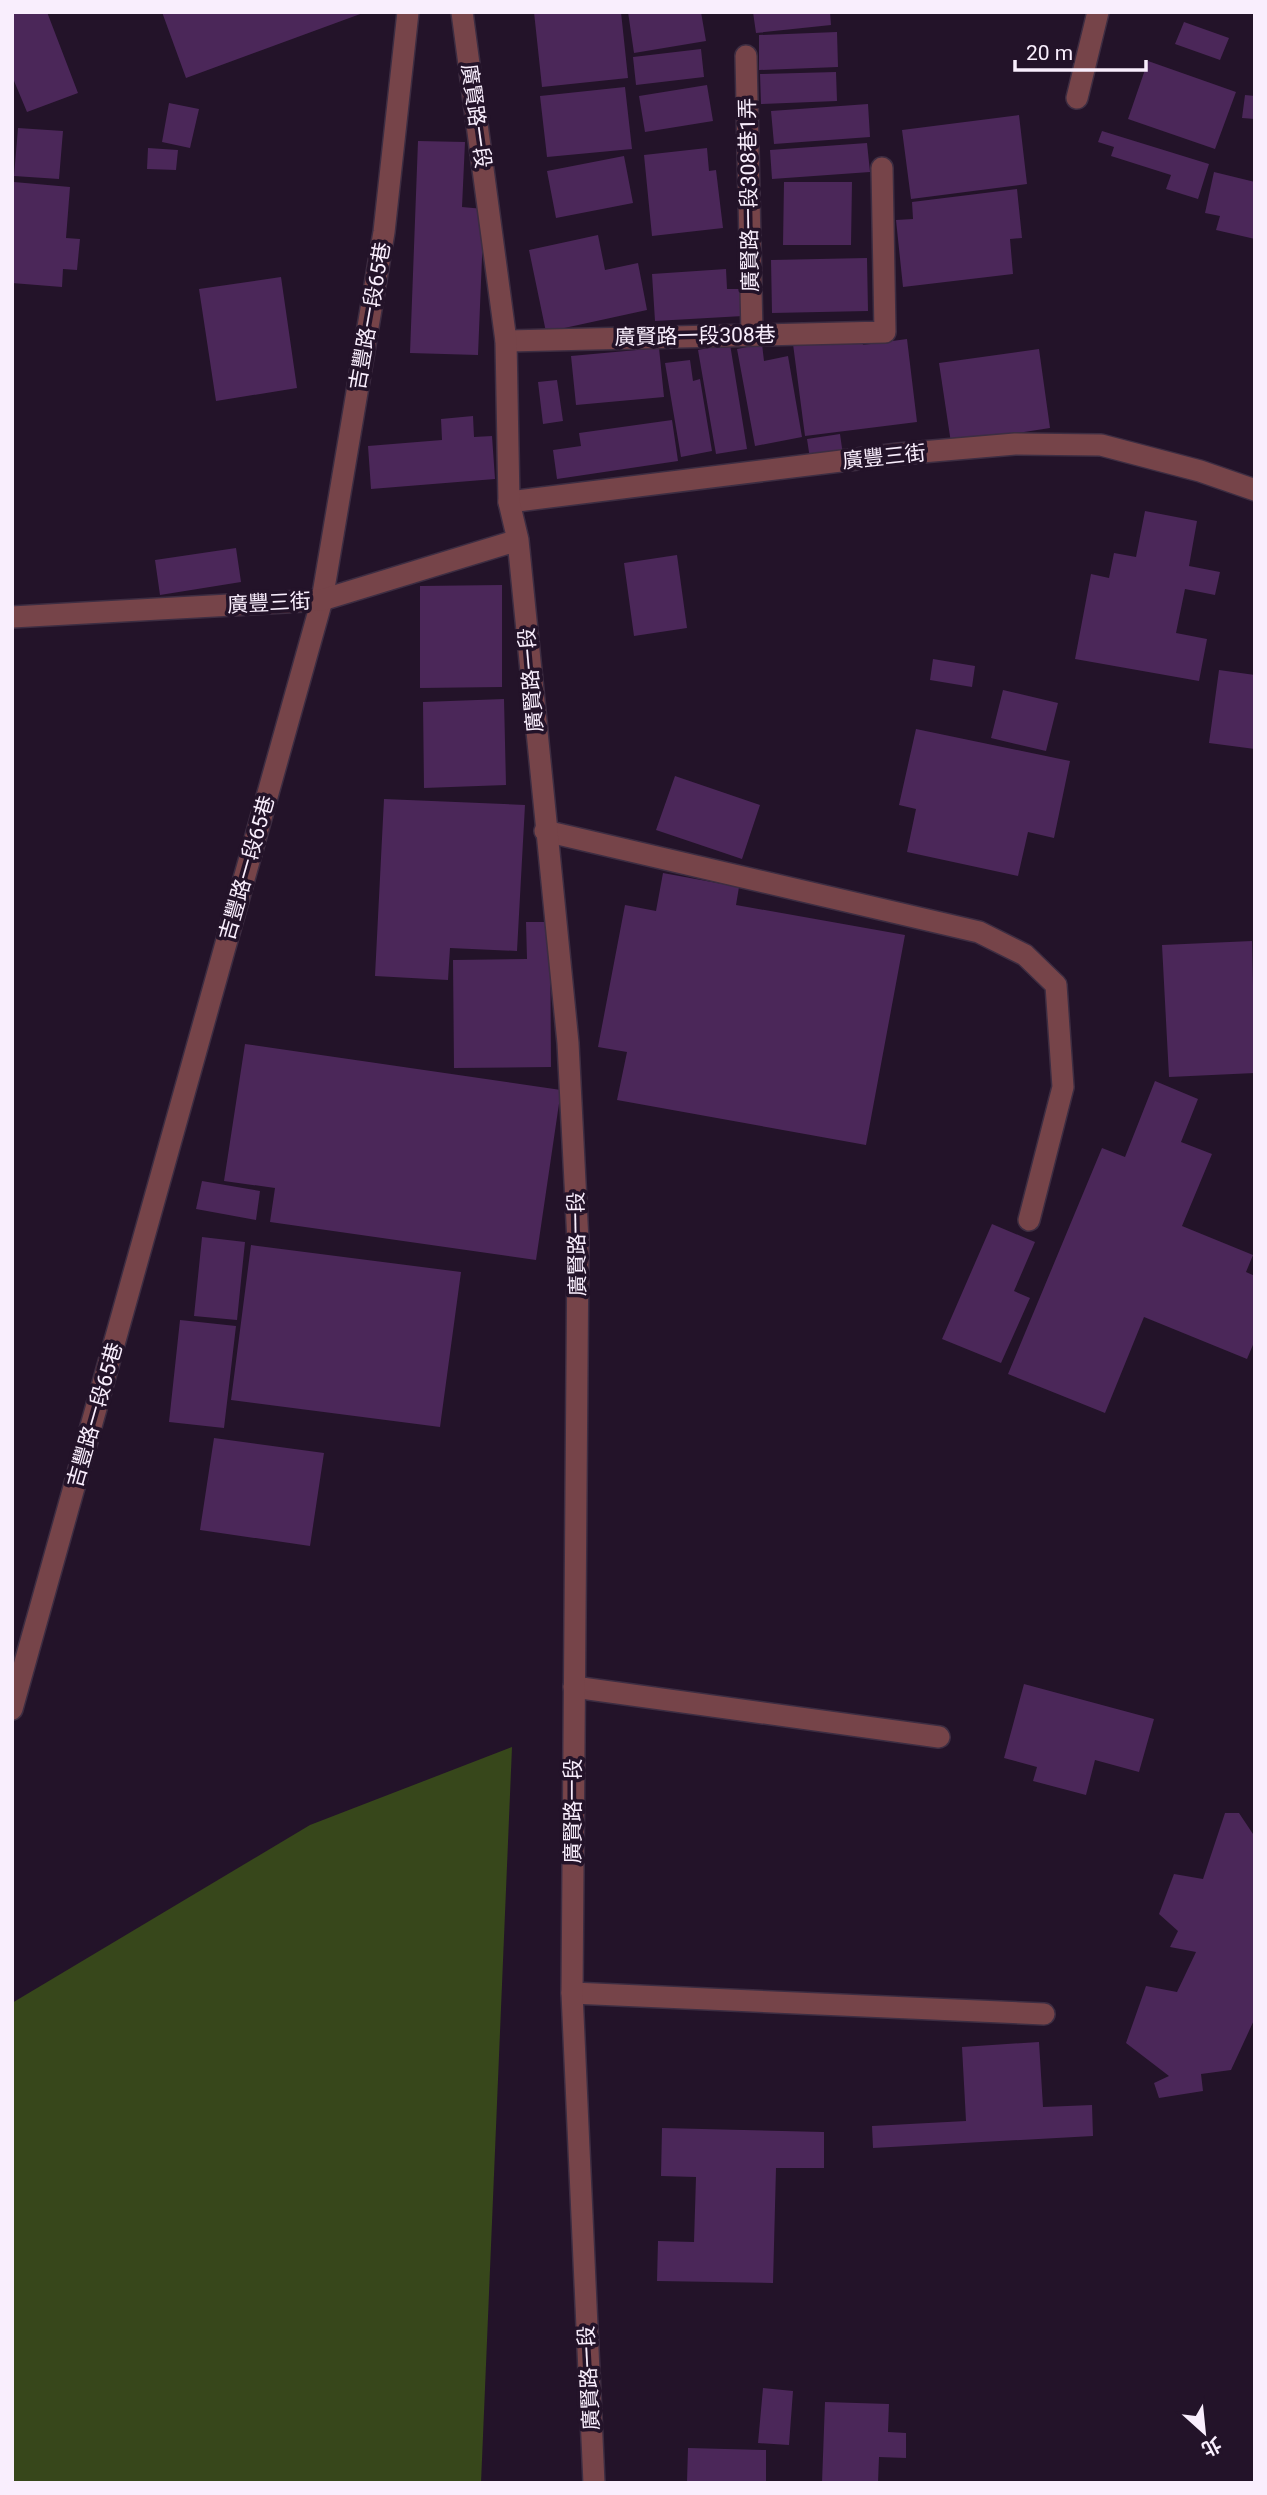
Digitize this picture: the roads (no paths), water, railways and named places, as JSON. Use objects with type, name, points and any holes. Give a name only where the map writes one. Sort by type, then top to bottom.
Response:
[{"type":"street","name":"吉豐路一段65巷","points":[[12,1709],[322,600],[384,232],[408,12]]},
{"type":"street","name":"廣賢路一段","points":[[462,12],[506,341],[509,502],[518,540],[568,1043],[578,1242],[572,1993],[594,2483]]},
{"type":"street","points":[[1077,98],[1098,12]]},
{"type":"street","name":"廣賢路一段308巷1弄","points":[[746,56],[752,335]]},
{"type":"street","name":"廣賢路一段308巷","points":[[506,341],[884,331],[882,168]]},
{"type":"street","name":"廣豐三街","points":[[509,502],[898,454],[1015,444],[1101,444],[1200,471],[1255,490]]},
{"type":"street","name":"廣豐三街","points":[[12,617],[322,600],[518,540]]},
{"type":"street","points":[[545,831],[979,932],[1025,956],[1056,985],[1063,1087],[1029,1220]]},
{"type":"street","points":[[574,1687],[939,1737]]},
{"type":"street","points":[[572,1993],[1044,2014]]}]
